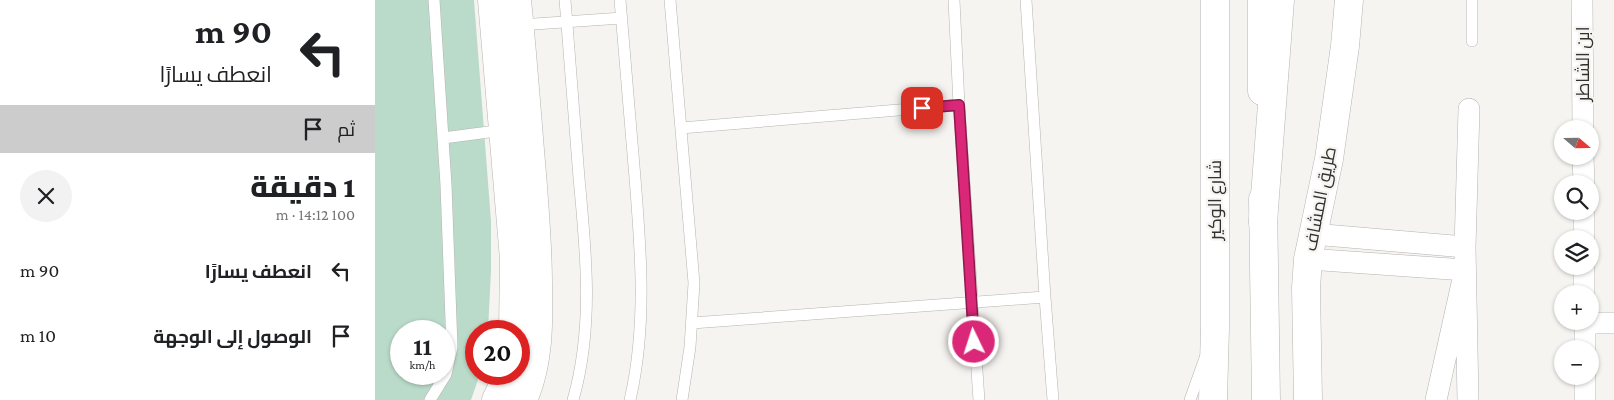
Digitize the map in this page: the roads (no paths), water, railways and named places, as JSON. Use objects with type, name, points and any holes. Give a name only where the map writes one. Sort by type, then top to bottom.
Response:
[{"type":"main road","points":[[492,0],[538,261],[539,320],[536,353],[523,400]]},
{"type":"main road","name":"شارع الوكير","points":[[1213,400],[1215,328],[1215,0]]},
{"type":"main road","points":[[1262,0],[1266,400]]},
{"type":"main road","points":[[1263,222],[1280,0]]},
{"type":"main road","name":"طريق المشاف","points":[[1308,400],[1307,288],[1310,246],[1329,158],[1345,46],[1349,0]]},
{"type":"main road","points":[[513,320],[515,130],[519,13]]},
{"type":"main road","points":[[496,400],[503,385]]},
{"type":"street","name":"ابن الشاطر","points":[[1582,0],[1583,120]]},
{"type":"street","points":[[1468,400],[1465,247],[1469,109]]},
{"type":"street","points":[[1310,246],[1465,247]]},
{"type":"street","points":[[1310,246],[1465,270]]},
{"type":"street","points":[[1436,400],[1465,270]]},
{"type":"street","points":[[1599,322],[1614,323]]},
{"type":"street","points":[[1585,385],[1585,400]]},
{"type":"lane","points":[[430,400],[445,374],[451,347],[443,138],[434,0]]},
{"type":"lane","points":[[565,0],[587,275],[585,332],[579,377],[573,400]]},
{"type":"lane","points":[[620,0],[642,274],[640,342],[636,375],[630,400]]},
{"type":"lane","points":[[670,0],[693,283],[690,347],[681,400]]},
{"type":"lane","points":[[954,0],[971,303],[979,400]]},
{"type":"lane","points":[[1026,0],[1053,400]]},
{"type":"lane","points":[[1472,0],[1472,41]]},
{"type":"lane","points":[[519,13],[566,22],[622,18]]},
{"type":"lane","points":[[681,128],[959,105]]},
{"type":"lane","points":[[443,138],[515,130]]},
{"type":"lane","points":[[692,323],[1045,297]]},
{"type":"lane","points":[[1190,400],[1215,328]]}]
